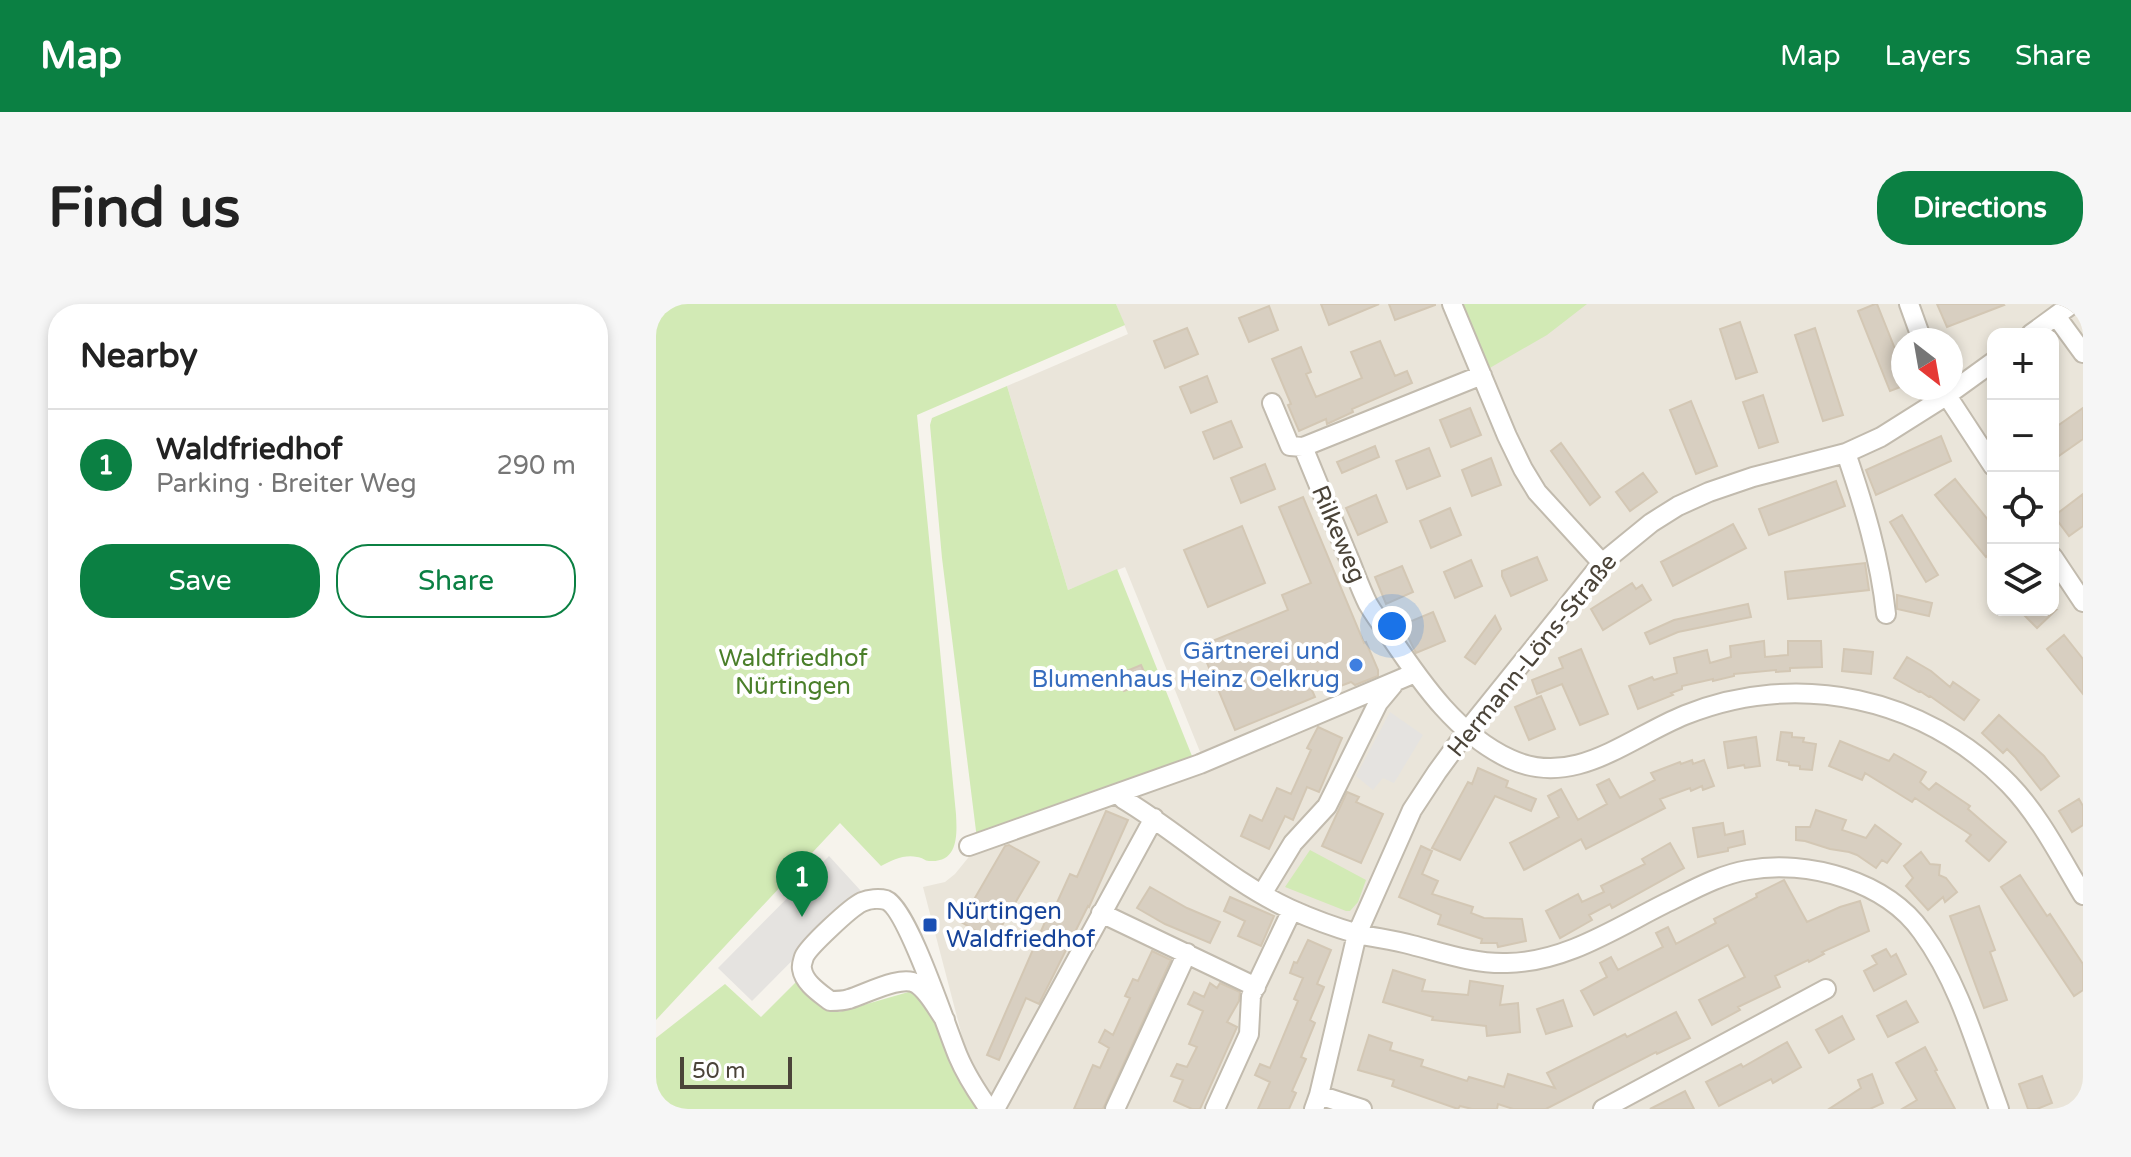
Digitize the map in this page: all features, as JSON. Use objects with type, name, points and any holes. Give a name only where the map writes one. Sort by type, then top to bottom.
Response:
[{"type":"street","points":[[1452,304],[1523,469],[1537,492],[1602,563]]},
{"type":"street","points":[[1909,304],[1918,328]]},
{"type":"street","points":[[2039,328],[2072,304]]},
{"type":"street","points":[[2056,316],[2083,353]]},
{"type":"street","name":"Hermann-Löns-Straße","points":[[1963,380],[1987,366]]},
{"type":"street","points":[[1303,447],[1482,375]]},
{"type":"street","name":"Hermann-Löns-Straße","points":[[1316,1102],[1357,934],[1412,810],[1467,731],[1602,563],[1651,523],[1678,506],[1753,477],[1846,453],[1881,437],[1933,400]]},
{"type":"street","points":[[1949,400],[1987,457]]},
{"type":"street","name":"Rilkeweg","points":[[1272,403],[1290,446],[1303,447],[1368,605],[1406,677],[1423,686],[1467,731],[1510,760],[1538,767],[1563,768],[1586,763],[1684,715],[1722,702],[1762,695],[1803,693],[1878,705],[1939,729],[1987,764],[2030,810],[2083,895]]},
{"type":"street","points":[[1846,453],[1869,522],[1886,614]]},
{"type":"street","points":[[2059,566],[2083,602]]},
{"type":"street","points":[[969,846],[1200,764],[1406,677]]},
{"type":"street","points":[[1262,894],[1293,843],[1327,806],[1378,703],[1406,677]]},
{"type":"street","points":[[1123,799],[1207,858],[1292,910],[1357,934],[1474,961],[1507,963],[1542,959],[1572,951],[1714,880],[1748,870],[1793,866],[1845,878],[1877,892],[1904,911],[1923,932],[1952,981],[1999,1109]]},
{"type":"street","points":[[945,1020],[926,992],[909,980],[846,1000],[830,1001],[808,980],[802,969],[804,955],[849,909],[875,899],[888,901],[898,911],[910,934],[945,1020],[965,1072],[992,1109],[1154,818]]},
{"type":"street","points":[[1215,1109],[1249,1034],[1251,996],[1292,910]]},
{"type":"street","points":[[1101,913],[1256,987]]},
{"type":"street","points":[[1115,1109],[1187,953]]},
{"type":"street","points":[[1603,1109],[1826,989]]},
{"type":"street","points":[[1316,1102],[1362,1109]]},
{"type":"shaded area","points":[[1116,304],[2083,304],[2083,1109],[1000,1109],[989,1096],[967,1055],[923,887],[945,882],[972,853],[1207,769],[1125,567],[1068,590],[1007,386],[1128,334]]},
{"type":"shaded area","points":[[1390,712],[1423,735],[1394,783],[1383,778],[1373,790],[1356,776]]},
{"type":"shaded area","points":[[829,856],[861,891],[752,1001],[718,968]]},
{"type":"green space","name":"Waldfriedhof Nürtingen","points":[[656,304],[1116,304],[1125,325],[917,415],[956,814],[956,838],[951,852],[939,860],[908,856],[881,866],[840,823],[656,1020]]},
{"type":"green space","points":[[1461,304],[1587,304],[1547,335],[1488,369]]},
{"type":"green space","points":[[1007,386],[1068,590],[1117,569],[1194,761],[977,839],[942,558],[930,425],[932,418]]},
{"type":"green space","points":[[1310,850],[1366,880],[1358,902],[1350,911],[1285,887]]},
{"type":"green space","points":[[797,981],[821,1002],[839,1012],[912,991],[926,1001],[980,1109],[656,1109],[656,1038],[725,984],[761,1017]]},
{"type":"building","points":[[1321,304],[1379,304],[1329,325]]},
{"type":"building","points":[[1389,304],[1435,304],[1435,305],[1395,320]]},
{"type":"building","points":[[1877,304],[1891,339],[1891,391],[1890,391],[1858,311]]},
{"type":"building","points":[[1937,304],[2003,304],[2004,305],[1947,327]]},
{"type":"building","points":[[1269,306],[1278,330],[1249,342],[1239,318]]},
{"type":"building","points":[[1740,322],[1757,372],[1736,379],[1720,329]]},
{"type":"building","points":[[1187,328],[1198,354],[1165,368],[1154,341]]},
{"type":"building","points":[[1815,328],[1843,415],[1823,421],[1795,335]]},
{"type":"building","points":[[1380,341],[1395,376],[1407,371],[1412,383],[1352,409],[1353,412],[1327,424],[1326,419],[1299,431],[1272,359],[1301,347],[1311,372],[1306,374],[1316,397],[1362,378],[1351,352]]},
{"type":"building","points":[[1207,376],[1217,402],[1191,413],[1180,387]]},
{"type":"building","points":[[1763,395],[1778,442],[1759,448],[1743,402]]},
{"type":"building","points":[[1691,401],[1717,466],[1696,474],[1670,410]]},
{"type":"building","points":[[1470,408],[1481,435],[1451,447],[1440,420]]},
{"type":"building","points":[[2083,408],[2083,439],[2059,456],[2059,425]]},
{"type":"building","points":[[1231,421],[1242,447],[1214,459],[1203,432]]},
{"type":"building","points":[[1941,436],[1951,461],[1876,495],[1866,470]]},
{"type":"building","points":[[1561,443],[1600,497],[1590,505],[1551,451]]},
{"type":"building","points":[[1375,446],[1379,457],[1342,473],[1337,462]]},
{"type":"building","points":[[1429,448],[1440,476],[1407,489],[1396,461]]},
{"type":"building","points":[[1491,458],[1501,485],[1472,496],[1462,470]]},
{"type":"building","points":[[1265,464],[1275,489],[1241,503],[1231,478]]},
{"type":"building","points":[[1643,473],[1657,492],[1630,511],[1616,492]]},
{"type":"building","points":[[1955,479],[1987,519],[1986,557],[1935,495]]},
{"type":"building","points":[[1836,481],[1845,506],[1769,535],[1759,509]]},
{"type":"building","points":[[2083,494],[2083,526],[2069,536],[2059,523],[2059,512]]},
{"type":"building","points":[[1376,495],[1387,522],[1358,535],[1346,508]]},
{"type":"building","points":[[1303,497],[1378,676],[1355,685],[1351,682],[1338,687],[1334,678],[1311,688],[1315,697],[1235,730],[1200,646],[1288,610],[1282,595],[1311,583],[1279,507]]},
{"type":"building","points":[[1450,508],[1461,535],[1431,548],[1420,521]]},
{"type":"building","points":[[1902,515],[1938,575],[1926,582],[1890,522]]},
{"type":"building","points":[[1733,524],[1746,548],[1673,586],[1661,562]]},
{"type":"building","points":[[1242,526],[1265,583],[1208,607],[1184,550]]},
{"type":"building","points":[[1537,557],[1547,580],[1511,596],[1502,571]]},
{"type":"building","points":[[1471,560],[1482,586],[1455,598],[1444,572]]},
{"type":"building","points":[[1865,563],[1869,590],[1788,599],[1785,572]]},
{"type":"building","points":[[1402,566],[1413,592],[1386,604],[1375,577]]},
{"type":"building","points":[[1632,583],[1636,589],[1642,585],[1651,600],[1603,630],[1591,609]]},
{"type":"building","points":[[1897,595],[1932,603],[1929,616],[1897,609]]},
{"type":"building","points":[[1748,604],[1751,617],[1678,632],[1650,644],[1645,633],[1674,620]]},
{"type":"building","points":[[1433,612],[1445,641],[1416,653],[1402,625]]},
{"type":"building","points":[[1495,616],[1501,629],[1475,664],[1465,657]]},
{"type":"building","points":[[2025,616],[2050,616],[2037,628]]},
{"type":"building","points":[[2064,635],[2083,659],[2083,694],[2047,649]]},
{"type":"building","points":[[1764,641],[1765,657],[1788,655],[1788,641],[1821,641],[1822,667],[1734,674],[1682,686],[1682,689],[1671,693],[1673,695],[1638,709],[1629,686],[1652,677],[1654,680],[1677,673],[1674,658],[1707,650],[1710,663],[1731,657],[1730,646]]},
{"type":"building","points":[[1581,649],[1608,714],[1580,725],[1562,684],[1537,694],[1532,680],[1563,668],[1559,658]]},
{"type":"building","points":[[1844,649],[1873,652],[1871,674],[1842,671]]},
{"type":"building","points":[[1907,657],[1950,687],[1953,682],[1979,700],[1964,720],[1930,696],[1894,678]]},
{"type":"building","points":[[1141,665],[1148,681],[1124,691],[1117,675]]},
{"type":"building","points":[[1541,696],[1555,729],[1529,740],[1515,707]]},
{"type":"building","points":[[1999,715],[2044,756],[2059,776],[2041,790],[2007,749],[2003,753],[1982,733]]},
{"type":"building","points":[[1318,727],[1342,738],[1319,792],[1307,787],[1293,820],[1285,816],[1269,849],[1241,836],[1250,815],[1262,821],[1277,788],[1291,794]]},
{"type":"building","points":[[1781,732],[1792,733],[1792,737],[1816,744],[1812,770],[1777,760]]},
{"type":"building","points":[[1756,737],[1760,766],[1728,768],[1724,742]]},
{"type":"building","points":[[1840,741],[1889,761],[1894,754],[1926,772],[1920,782],[1929,790],[1936,783],[1970,806],[1968,809],[2006,842],[1989,861],[1966,841],[1971,835],[1915,798],[1912,802],[1865,773],[1862,780],[1829,766]]},
{"type":"building","points":[[1692,760],[1693,764],[1704,760],[1714,786],[1703,790],[1702,786],[1691,791],[1690,788],[1660,799],[1665,808],[1586,849],[1581,839],[1524,870],[1510,843],[1559,817],[1548,796],[1561,789],[1578,820],[1607,804],[1597,785],[1609,779],[1620,798],[1655,780],[1651,773]]},
{"type":"building","points":[[1478,768],[1508,781],[1506,787],[1536,799],[1531,811],[1495,796],[1460,860],[1432,848],[1468,782],[1472,784]]},
{"type":"building","points":[[1347,792],[1359,797],[1356,802],[1383,814],[1361,863],[1322,846]]},
{"type":"building","points":[[2079,799],[2083,806],[2083,825],[2072,832],[2059,811]]},
{"type":"building","points":[[1816,810],[1846,820],[1842,830],[1866,838],[1875,825],[1901,844],[1887,863],[1882,860],[1876,868],[1849,852],[1796,840],[1796,827],[1810,827]]},
{"type":"building","points":[[1106,811],[1128,820],[1089,907],[1039,1004],[1026,998],[999,1060],[987,1055],[1052,906],[1055,907],[1070,874],[1077,877]]},
{"type":"building","points":[[1723,823],[1725,835],[1743,831],[1745,844],[1698,857],[1693,828]]},
{"type":"building","points":[[1670,843],[1684,868],[1612,908],[1610,904],[1589,915],[1592,920],[1560,938],[1546,911],[1578,894],[1582,902],[1604,892],[1601,886],[1645,864],[1642,859]]},
{"type":"building","points":[[1009,845],[1039,862],[993,941],[961,922],[1005,846]]},
{"type":"building","points":[[1421,846],[1432,851],[1422,874],[1438,881],[1432,894],[1473,907],[1471,913],[1484,918],[1522,919],[1526,941],[1498,947],[1497,943],[1481,943],[1482,939],[1438,924],[1441,915],[1399,897]]},
{"type":"building","points":[[1921,852],[1930,864],[1940,865],[1939,875],[1946,878],[1957,892],[1945,902],[1943,897],[1928,910],[1906,886],[1913,878],[1904,866]]},
{"type":"building","points":[[2020,875],[2083,964],[2083,990],[2074,996],[2001,887]]},
{"type":"building","points":[[1784,880],[1807,922],[1860,901],[1869,931],[1775,976],[1780,987],[1738,1007],[1740,1010],[1712,1025],[1699,1000],[1745,977],[1728,945],[1594,1015],[1581,991],[1607,977],[1600,963],[1611,957],[1618,970],[1663,947],[1656,933],[1668,927],[1676,944]]},
{"type":"building","points":[[1150,887],[1220,922],[1210,943],[1137,908]]},
{"type":"building","points":[[1230,897],[1274,916],[1261,946],[1238,936],[1245,921],[1224,911]]},
{"type":"building","points":[[1979,906],[1995,950],[1990,952],[2007,1000],[1984,1008],[1950,916]]},
{"type":"building","points":[[1308,940],[1331,950],[1317,984],[1324,987],[1310,1020],[1315,1023],[1301,1057],[1306,1059],[1292,1091],[1296,1093],[1289,1109],[1258,1109],[1270,1082],[1255,1075],[1260,1064],[1270,1068],[1298,1001],[1294,999],[1303,978],[1290,973]]},
{"type":"building","points":[[1886,949],[1891,957],[1896,954],[1906,974],[1874,991],[1864,971],[1877,964],[1872,956]]},
{"type":"building","points":[[1152,951],[1171,960],[1103,1109],[1074,1109],[1093,1065],[1100,1068],[1109,1048],[1099,1042],[1105,1030],[1113,1035],[1130,998],[1125,996],[1133,979],[1138,981]]},
{"type":"building","points":[[1393,970],[1425,980],[1422,991],[1468,995],[1470,981],[1503,986],[1500,1005],[1518,1003],[1520,1032],[1487,1036],[1486,1026],[1432,1020],[1433,1017],[1383,1002]]},
{"type":"building","points":[[1210,983],[1217,988],[1220,983],[1240,992],[1239,1001],[1227,1022],[1237,1027],[1200,1109],[1192,1109],[1174,1101],[1183,1080],[1171,1076],[1177,1064],[1187,1067],[1197,1047],[1189,1044],[1203,1011],[1188,1004],[1194,992],[1204,997]]},
{"type":"building","points":[[1563,1000],[1572,1026],[1546,1034],[1537,1009]]},
{"type":"building","points":[[1906,1001],[1918,1022],[1888,1037],[1877,1016]]},
{"type":"building","points":[[1676,1012],[1690,1038],[1656,1052],[1546,1109],[1513,1109],[1498,1104],[1497,1109],[1460,1106],[1458,1109],[1392,1086],[1394,1080],[1358,1070],[1369,1035],[1392,1043],[1390,1050],[1423,1060],[1421,1066],[1467,1081],[1469,1077],[1504,1087],[1508,1074],[1555,1088],[1547,1073]]},
{"type":"building","points":[[1842,1016],[1854,1039],[1829,1053],[1816,1030]]},
{"type":"building","points":[[1787,1042],[1801,1067],[1773,1083],[1771,1079],[1719,1106],[1706,1082],[1741,1064],[1743,1067]]},
{"type":"building","points":[[1925,1047],[1955,1109],[1902,1109],[1917,1100],[1896,1063]]},
{"type":"building","points":[[1872,1074],[1883,1103],[1870,1109],[1829,1109],[1861,1088],[1858,1080]]},
{"type":"building","points":[[2042,1076],[2052,1103],[2028,1109],[2019,1084]]},
{"type":"building","points":[[1685,1091],[1694,1109],[1650,1109]]},
{"type":"place","name":"Gärtnerei und Blumenhaus Heinz Oelkrug","points":[[1356,665]]},
{"type":"place","name":"Waldfriedhof","points":[[802,917]]},
{"type":"place","name":"Nürtingen Waldfriedhof","points":[[930,925]]}]
